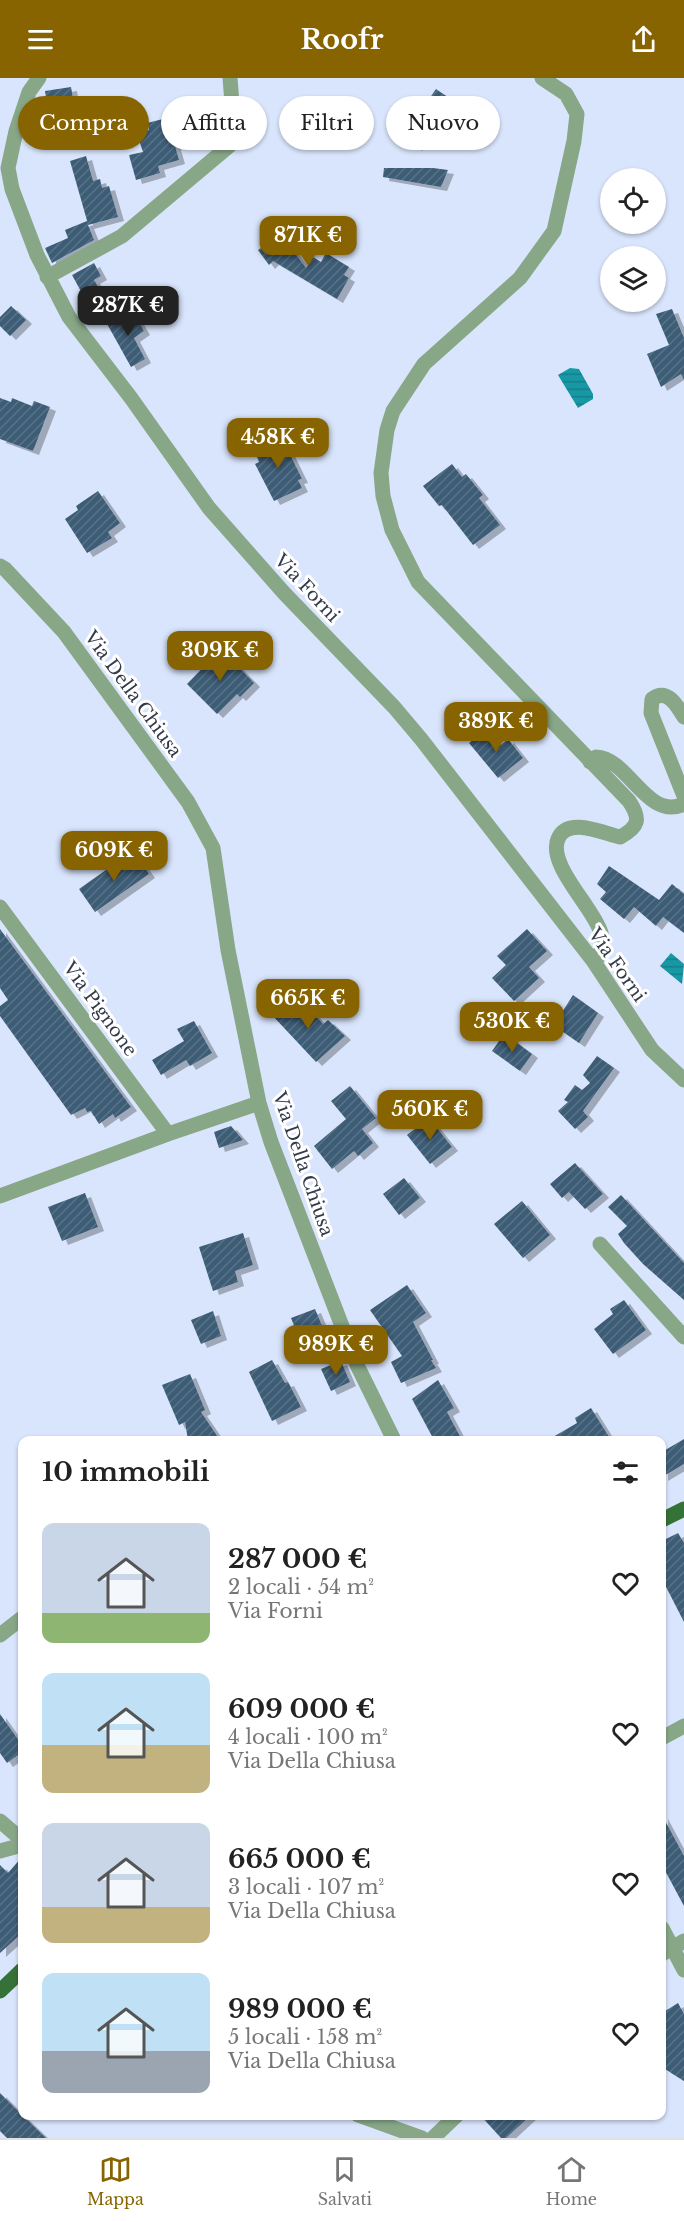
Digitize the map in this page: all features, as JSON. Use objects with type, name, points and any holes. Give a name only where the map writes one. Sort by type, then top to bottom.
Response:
[{"type":"main road","points":[[666,1518],[683,1512]]},
{"type":"main road","points":[[0,1991],[18,1974]]},
{"type":"street","name":"Via Forni","points":[[39,78],[29,92],[16,131],[8,168],[12,189],[37,255],[69,317],[131,398],[209,508],[284,593],[394,707],[594,962],[652,1050],[684,1080]]},
{"type":"street","points":[[47,277],[122,236],[235,141],[230,78]]},
{"type":"street","points":[[543,78],[566,94],[577,114],[574,141],[554,231],[520,278],[424,364],[393,411],[387,430],[381,473],[382,496],[392,530],[418,582],[629,801],[636,812],[636,826],[620,837],[573,827],[561,833],[557,841],[556,855],[574,890],[600,929],[602,950],[600,957],[594,962]]},
{"type":"street","name":"Via Della Chiusa","points":[[0,566],[64,632],[188,802],[213,848],[228,950],[259,1103],[271,1142],[357,1365],[392,1436]]},
{"type":"street","points":[[684,717],[676,704],[665,695],[658,695],[652,699],[651,713],[684,796]]},
{"type":"street","points":[[590,762],[596,757],[607,758],[651,798],[662,805],[675,807],[682,805],[684,801]]},
{"type":"street","name":"Via Pignone","points":[[0,907],[168,1134]]},
{"type":"street","points":[[0,1196],[259,1103]]},
{"type":"street","points":[[600,1244],[684,1337]]},
{"type":"street","points":[[0,1635],[18,1621]]},
{"type":"street","points":[[666,1736],[684,1726]]},
{"type":"street","points":[[0,1821],[18,1838]]},
{"type":"street","points":[[0,1851],[18,1844]]},
{"type":"street","points":[[673,1948],[684,1970]]},
{"type":"street","points":[[372,2120],[422,2138]]},
{"type":"street","points":[[433,2138],[452,2120]]},
{"type":"water","points":[[570,368],[579,369],[593,394],[593,399],[578,408],[558,375]]},
{"type":"water","points":[[671,953],[684,964],[682,984],[660,966]]},
{"type":"building","points":[[71,87],[73,96],[46,96],[45,91]]},
{"type":"building","points":[[436,89],[446,96],[431,96]]},
{"type":"building","points":[[161,120],[161,150],[176,150],[179,160],[158,166],[160,173],[136,180],[129,155],[149,150],[149,122]]},
{"type":"building","points":[[86,156],[93,181],[100,179],[102,188],[109,186],[118,217],[88,225],[94,240],[52,263],[45,248],[68,238],[65,230],[87,221],[88,224],[70,161]]},
{"type":"building","points":[[384,168],[448,170],[441,187],[383,177]]},
{"type":"building","points":[[281,235],[306,268],[313,257],[321,262],[326,253],[349,267],[344,275],[349,278],[337,299],[273,261],[269,265],[258,250]]},
{"type":"building","points":[[94,263],[101,276],[94,280],[111,308],[95,317],[72,275]]},
{"type":"building","points":[[11,306],[26,320],[10,336],[0,326],[0,317]]},
{"type":"building","points":[[672,309],[684,338],[684,380],[681,374],[661,387],[647,354],[669,345],[656,314]]},
{"type":"building","points":[[133,312],[144,331],[134,338],[145,359],[131,367],[106,322],[121,314],[123,318]]},
{"type":"building","points":[[0,398],[11,402],[12,398],[32,406],[34,401],[50,407],[33,451],[0,439]]},
{"type":"building","points":[[281,436],[302,479],[298,480],[302,488],[274,501],[255,464],[259,462],[254,449]]},
{"type":"building","points":[[452,464],[462,477],[466,474],[483,495],[479,498],[500,525],[473,545],[442,505],[439,506],[423,486]]},
{"type":"building","points":[[98,491],[120,523],[108,532],[112,538],[87,553],[65,519],[78,510],[76,506]]},
{"type":"building","points":[[221,649],[254,683],[240,697],[237,694],[217,714],[187,684]]},
{"type":"building","points":[[486,729],[500,746],[508,739],[523,758],[498,778],[469,743]]},
{"type":"building","points":[[133,851],[149,874],[95,912],[79,889]]},
{"type":"building","points":[[609,866],[659,900],[672,884],[684,894],[684,933],[663,917],[656,926],[634,907],[624,919],[600,899],[606,892],[597,884]]},
{"type":"building","points":[[0,929],[131,1107],[115,1118],[113,1114],[99,1124],[91,1111],[87,1112],[85,1108],[71,1115],[0,1016],[0,1006],[8,1000],[0,988]]},
{"type":"building","points":[[527,929],[547,951],[529,967],[539,978],[514,1001],[492,978],[506,965],[497,956]]},
{"type":"building","points":[[573,995],[598,1013],[579,1043],[556,1027],[562,1019],[559,1017]]},
{"type":"building","points":[[302,1001],[323,1024],[328,1020],[345,1036],[316,1062],[271,1014],[285,1002],[292,1009]]},
{"type":"building","points":[[194,1021],[212,1053],[190,1066],[186,1060],[161,1075],[152,1060],[184,1041],[177,1029]]},
{"type":"building","points":[[502,1037],[509,1037],[532,1054],[520,1071],[492,1051]]},
{"type":"building","points":[[597,1056],[614,1068],[583,1111],[588,1117],[575,1129],[558,1111],[568,1102],[564,1100],[575,1085],[582,1090],[590,1083],[583,1075]]},
{"type":"building","points":[[350,1086],[376,1118],[362,1129],[373,1143],[358,1156],[354,1151],[332,1169],[314,1146],[346,1119],[331,1101]]},
{"type":"building","points":[[429,1118],[452,1147],[430,1164],[407,1135]]},
{"type":"building","points":[[231,1126],[243,1140],[219,1148],[214,1132]]},
{"type":"building","points":[[575,1163],[603,1194],[585,1209],[569,1192],[562,1198],[550,1184]]},
{"type":"building","points":[[404,1178],[420,1198],[399,1215],[383,1194]]},
{"type":"building","points":[[85,1193],[98,1227],[62,1241],[48,1207]]},
{"type":"building","points":[[621,1195],[684,1263],[684,1300],[643,1264],[618,1234],[627,1226],[608,1207]]},
{"type":"building","points":[[522,1201],[550,1235],[523,1258],[494,1224]]},
{"type":"building","points":[[243,1233],[253,1265],[235,1271],[238,1282],[213,1291],[199,1247]]},
{"type":"building","points":[[407,1285],[426,1313],[413,1322],[436,1368],[401,1383],[391,1362],[402,1356],[370,1310]]},
{"type":"building","points":[[624,1300],[646,1330],[613,1354],[594,1329],[613,1314],[610,1309]]},
{"type":"building","points":[[315,1309],[323,1328],[299,1338],[291,1318]]},
{"type":"building","points":[[213,1311],[221,1336],[201,1344],[191,1320]]},
{"type":"building","points":[[272,1360],[285,1383],[288,1382],[301,1407],[272,1421],[249,1372]]},
{"type":"building","points":[[341,1361],[350,1382],[331,1391],[321,1369]]},
{"type":"building","points":[[190,1374],[205,1410],[201,1412],[217,1436],[187,1436],[185,1422],[179,1425],[162,1385]]},
{"type":"building","points":[[438,1380],[454,1408],[447,1412],[460,1436],[432,1436],[412,1399]]},
{"type":"building","points":[[591,1408],[608,1436],[555,1436],[577,1423],[575,1418]]},
{"type":"building","points":[[684,1439],[684,1464],[666,1475],[666,1450]]},
{"type":"building","points":[[678,1533],[684,1543],[684,1622],[666,1587],[666,1539]]},
{"type":"building","points":[[0,1714],[18,1739],[18,1755],[7,1763],[0,1753]]},
{"type":"building","points":[[666,1822],[684,1856],[684,1906],[666,1872]]},
{"type":"building","points":[[18,1862],[18,1937],[0,1953],[0,1865],[8,1873]]},
{"type":"building","points":[[678,2003],[684,2014],[684,2081],[666,2070],[666,2010]]},
{"type":"building","points":[[0,2093],[18,2111],[18,2120],[28,2120],[46,2138],[7,2138],[0,2131]]},
{"type":"building","points":[[485,2120],[526,2120],[506,2138],[501,2138]]}]
